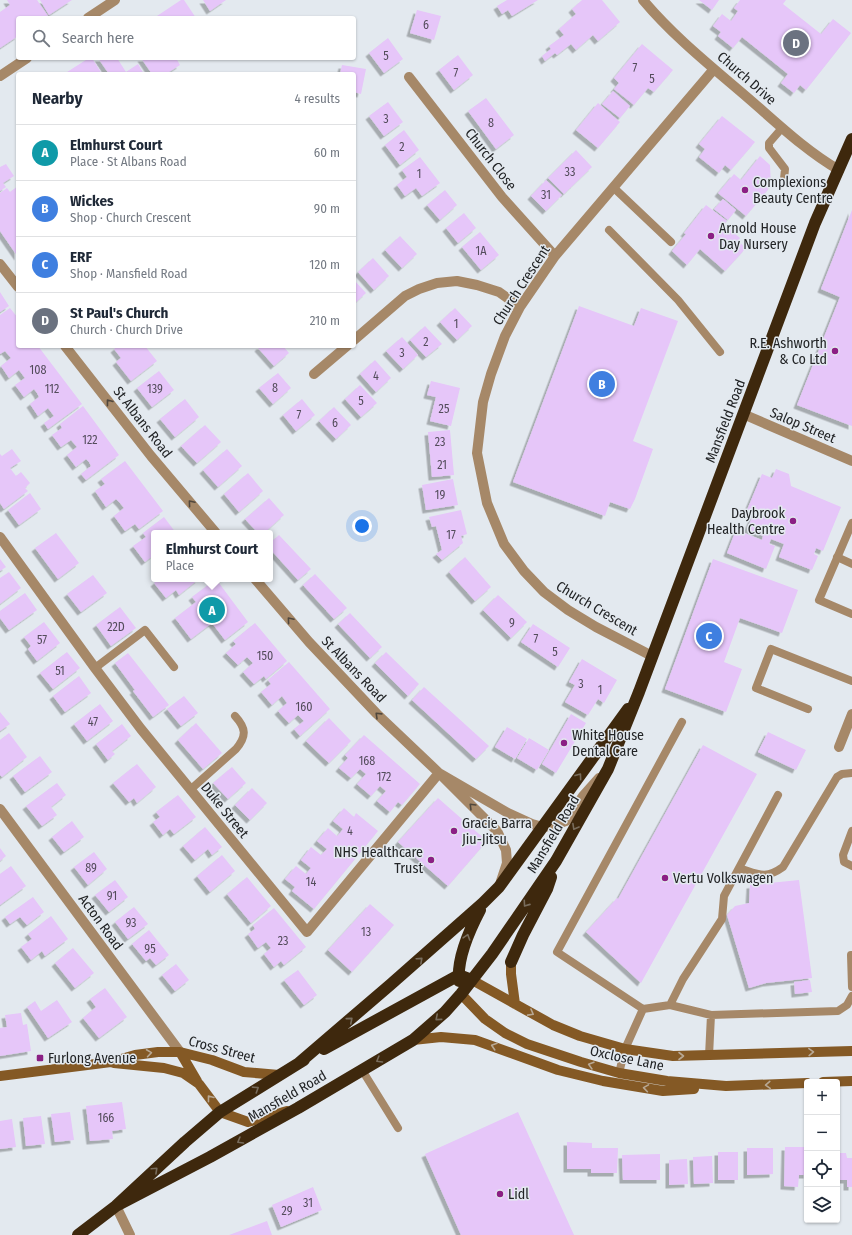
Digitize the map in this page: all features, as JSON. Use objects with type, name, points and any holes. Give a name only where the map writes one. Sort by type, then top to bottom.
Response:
[{"type":"highway","name":"Mansfield Road","points":[[116,1206],[210,1157],[298,1108],[413,1040],[445,1012],[461,994],[556,861],[608,769],[639,692],[815,223],[852,139]]},
{"type":"highway","name":"Mansfield Road","points":[[299,1063],[390,986],[499,887],[639,692]]},
{"type":"highway","points":[[511,962],[547,889],[556,861]]},
{"type":"highway","name":"Mansfield Road","points":[[461,994],[458,975],[468,932],[483,903]]},
{"type":"highway","name":"Mansfield Road","points":[[78,1235],[116,1206],[185,1142],[220,1112],[299,1063],[458,975]]},
{"type":"highway","points":[[458,975],[472,980]]},
{"type":"main road","points":[[511,962],[510,974],[515,1004]]},
{"type":"main road","name":"Oxclose Lane","points":[[472,980],[560,1027],[580,1036],[625,1049],[674,1056],[852,1051]]},
{"type":"main road","name":"Oxclose Lane","points":[[461,994],[485,1019],[505,1033],[527,1044],[619,1073],[667,1081],[726,1086],[804,1083]]},
{"type":"main road","points":[[413,1040],[442,1037],[475,1040],[558,1070],[603,1081],[663,1091],[726,1086]]},
{"type":"main road","name":"Cross Street","points":[[0,1076],[111,1062],[135,1055],[158,1052],[180,1052],[212,1060],[244,1072],[279,1075]]},
{"type":"main road","points":[[180,1052],[199,1084]]},
{"type":"main road","name":"Cross Street","points":[[111,1062],[164,1068],[183,1073],[199,1084],[220,1112]]},
{"type":"main road","points":[[840,1081],[852,1081]]},
{"type":"main road","points":[[220,1112],[248,1122],[298,1108]]},
{"type":"street","points":[[91,16],[115,0]]},
{"type":"street","name":"Church Drive","points":[[643,0],[665,25],[782,128],[824,162],[839,170]]},
{"type":"street","points":[[0,76],[24,60]]},
{"type":"street","name":"Church Crescent","points":[[652,656],[596,627],[568,610],[544,592],[524,571],[504,544],[487,503],[477,453],[483,402],[491,374],[505,336],[520,307],[555,256],[714,69]]},
{"type":"street","name":"Church Close","points":[[409,77],[502,197],[555,256]]},
{"type":"street","points":[[0,264],[16,284]]},
{"type":"street","points":[[356,338],[405,296],[419,289],[437,283],[457,281],[477,285],[499,292],[520,307]]},
{"type":"street","name":"St Albans Road","points":[[67,348],[151,456],[213,530]]},
{"type":"street","points":[[314,374],[345,348]]},
{"type":"street","name":"Salop Street","points":[[743,414],[852,462]]},
{"type":"street","name":"Duke Street","points":[[0,537],[142,730],[307,932],[439,773]]},
{"type":"street","name":"St Albans Road","points":[[258,582],[314,648],[377,714],[497,831],[506,850],[507,863],[499,887]]},
{"type":"street","points":[[839,747],[852,714]]},
{"type":"street","name":"St Albans Road","points":[[439,773],[508,813],[532,824],[543,826],[554,825],[566,821],[583,796],[608,769]]},
{"type":"street","name":"Acton Road","points":[[0,809],[180,1052]]},
{"type":"street","points":[[116,1206],[130,1235]]},
{"type":"lane","points":[[782,128],[769,143],[769,148],[784,169],[784,179]]},
{"type":"lane","points":[[614,188],[671,242]]},
{"type":"lane","points":[[609,230],[678,300],[720,352]]},
{"type":"lane","points":[[852,523],[819,600],[852,614]]},
{"type":"lane","points":[[837,558],[852,564]]},
{"type":"lane","points":[[95,668],[145,630],[174,667]]},
{"type":"lane","points":[[808,708],[756,688],[772,649],[852,681]]},
{"type":"lane","points":[[190,790],[241,744],[244,733],[243,728],[242,724],[235,716]]},
{"type":"lane","points":[[682,722],[557,952],[643,1009],[670,1005],[711,1015],[838,1011],[847,1005],[852,996]]},
{"type":"lane","points":[[739,868],[763,875],[773,874],[783,867],[837,777],[842,774],[852,773]]},
{"type":"lane","points":[[670,1005],[683,979],[722,920],[724,896],[778,795]]},
{"type":"lane","points":[[852,831],[843,855],[844,862],[852,866]]},
{"type":"lane","points":[[851,954],[852,987]]},
{"type":"lane","points":[[619,1073],[625,1049],[643,1009]]},
{"type":"lane","points":[[709,1056],[711,1015]]},
{"type":"lane","points":[[362,1070],[398,1128]]},
{"type":"building","points":[[7,0],[37,0],[48,16],[16,16],[16,37],[0,48],[0,12],[10,5]]},
{"type":"building","points":[[40,0],[72,0],[49,15]]},
{"type":"building","points":[[181,0],[184,0],[195,16],[157,16]]},
{"type":"building","points":[[203,0],[226,0],[210,11]]},
{"type":"building","points":[[507,0],[538,0],[512,16],[508,10],[502,14],[497,6]]},
{"type":"building","points":[[582,0],[602,0],[620,22],[598,41],[593,35],[576,50],[571,44],[557,55],[555,53],[545,61],[542,56],[551,49],[549,46],[564,35],[559,29],[576,14],[572,9]]},
{"type":"building","points":[[699,0],[719,0],[712,10]]},
{"type":"building","points":[[740,0],[786,0],[783,4],[821,34],[833,19],[851,33],[806,90],[800,85],[794,93],[781,83],[788,74],[742,37],[733,48],[718,36],[721,32],[713,26],[722,14],[731,21],[738,11],[734,8]]},
{"type":"building","points":[[417,10],[441,16],[434,40],[410,33]]},
{"type":"building","points":[[388,38],[403,59],[384,73],[369,53]]},
{"type":"building","points":[[642,44],[673,70],[654,92],[648,88],[634,105],[614,89],[619,83],[614,78]]},
{"type":"building","points":[[458,55],[473,75],[454,90],[439,70]]},
{"type":"building","points":[[86,60],[93,60],[101,72],[67,72]]},
{"type":"building","points":[[99,60],[118,60],[126,72],[108,72]]},
{"type":"building","points":[[142,60],[177,60],[180,65],[169,72],[151,72]]},
{"type":"building","points":[[138,64],[143,72],[126,72]]},
{"type":"building","points":[[342,65],[366,69],[361,94],[356,93],[356,72],[340,72]]},
{"type":"building","points":[[613,91],[630,106],[620,118],[602,104]]},
{"type":"building","points":[[486,98],[514,135],[496,149],[468,111]]},
{"type":"building","points":[[388,102],[403,122],[384,136],[369,116]]},
{"type":"building","points":[[598,103],[620,122],[598,148],[576,130]]},
{"type":"building","points":[[722,116],[755,142],[731,170],[725,165],[719,173],[699,157],[705,149],[699,144]]},
{"type":"building","points":[[404,130],[419,150],[400,165],[385,145]]},
{"type":"building","points":[[576,150],[592,167],[564,194],[548,178]]},
{"type":"building","name":"Complexions Beauty Centre","points":[[760,156],[770,165],[771,186],[746,216],[718,193],[734,174],[741,180]]},
{"type":"building","points":[[420,157],[440,183],[422,196],[416,188],[405,196],[397,185],[407,177],[402,170]]},
{"type":"building","points":[[6,164],[14,176],[3,183],[6,187],[0,191],[0,167]]},
{"type":"building","points":[[546,180],[562,195],[546,211],[531,196]]},
{"type":"building","points":[[7,188],[10,192],[16,188],[16,254],[0,231],[0,193]]},
{"type":"building","points":[[445,190],[457,205],[440,220],[427,205]]},
{"type":"building","points":[[723,199],[736,210],[728,220],[714,209]]},
{"type":"building","name":"Arnold House Day Nursery","points":[[706,205],[727,221],[724,224],[740,238],[738,241],[746,248],[725,271],[700,249],[687,265],[672,251]]},
{"type":"building","name":"R.E. Ashworth & Co Ltd","points":[[852,210],[852,426],[797,405],[840,297],[821,289]]},
{"type":"building","points":[[464,213],[476,228],[458,243],[446,228]]},
{"type":"building","points":[[480,232],[499,255],[481,270],[462,247]]},
{"type":"building","points":[[400,236],[417,254],[402,268],[385,250]]},
{"type":"building","points":[[373,258],[389,276],[374,290],[358,272]]},
{"type":"building","points":[[356,282],[366,293],[356,302]]},
{"type":"building","points":[[0,292],[9,306],[0,312]]},
{"type":"building","points":[[579,306],[634,326],[641,308],[678,321],[633,441],[653,449],[635,499],[630,509],[610,502],[605,516],[513,482]]},
{"type":"building","points":[[10,308],[16,316],[16,348],[40,348],[82,404],[48,429],[44,423],[54,416],[48,408],[38,416],[30,404],[39,397],[37,393],[34,389],[24,397],[15,385],[25,378],[19,370],[9,378],[1,366],[11,358],[5,351],[0,354],[0,315]]},
{"type":"building","points":[[455,308],[472,326],[457,340],[440,322]]},
{"type":"building","points":[[425,326],[442,344],[426,357],[410,340]]},
{"type":"building","points":[[402,337],[418,355],[403,369],[386,351]]},
{"type":"building","points":[[147,348],[157,361],[131,381],[116,362],[121,358],[114,349]]},
{"type":"building","points":[[258,348],[285,348],[289,353],[274,366]]},
{"type":"building","points":[[375,360],[391,378],[376,392],[360,374]]},
{"type":"building","points":[[159,371],[174,390],[152,407],[137,388]]},
{"type":"building","points":[[278,373],[291,388],[273,404],[259,388]]},
{"type":"building","points":[[431,381],[460,388],[451,426],[430,421],[436,397],[427,395]]},
{"type":"building","points":[[360,385],[377,403],[361,417],[345,399]]},
{"type":"building","points":[[185,399],[199,417],[175,437],[160,419]]},
{"type":"building","points":[[302,399],[315,415],[296,431],[283,415]]},
{"type":"building","points":[[83,406],[119,455],[86,480],[81,474],[91,466],[89,462],[86,459],[76,467],[67,455],[77,447],[71,440],[61,447],[52,435],[62,428],[60,424]]},
{"type":"building","points":[[334,407],[351,425],[336,439],[319,421]]},
{"type":"building","points":[[205,425],[221,442],[197,463],[181,446]]},
{"type":"building","points":[[450,430],[454,475],[432,477],[428,432]]},
{"type":"building","points":[[12,449],[21,461],[10,468],[16,476],[21,472],[30,483],[25,488],[28,491],[4,509],[0,503],[0,454],[2,456]]},
{"type":"building","points":[[227,449],[242,466],[218,487],[203,470]]},
{"type":"building","points":[[125,461],[163,511],[139,529],[135,524],[125,531],[114,516],[124,508],[116,499],[106,507],[95,491],[105,484],[101,479]]},
{"type":"building","name":"Daybrook Health Centre","points":[[776,469],[789,474],[791,486],[841,507],[823,551],[816,548],[814,554],[818,556],[812,570],[779,557],[784,544],[771,539],[769,544],[775,546],[766,569],[727,553],[736,530],[762,540],[763,536],[747,529],[754,513],[747,510],[762,474],[772,478]]},
{"type":"building","points":[[248,473],[263,491],[239,512],[224,494]]},
{"type":"building","points":[[453,479],[458,505],[426,510],[422,485]]},
{"type":"building","points":[[30,493],[41,509],[19,525],[8,510]]},
{"type":"building","points":[[269,498],[284,515],[267,530],[255,530],[245,519]]},
{"type":"building","points":[[461,510],[467,534],[461,536],[463,543],[442,560],[436,554],[442,550],[436,526],[432,527],[429,517]]},
{"type":"building","points":[[164,517],[174,530],[151,530],[151,557],[145,562],[133,546],[146,537],[143,533]]},
{"type":"building","points":[[56,533],[79,563],[58,579],[35,548]]},
{"type":"building","points":[[279,535],[311,569],[298,580],[273,552],[273,540]]},
{"type":"building","points":[[465,557],[491,587],[475,601],[449,572]]},
{"type":"building","points":[[0,559],[6,567],[0,571]]},
{"type":"building","points":[[713,559],[798,590],[782,633],[740,618],[724,662],[742,669],[726,712],[665,689]]},
{"type":"building","points":[[9,572],[21,588],[0,604],[0,578]]},
{"type":"building","points":[[315,574],[347,608],[334,619],[303,585]]},
{"type":"building","points":[[93,575],[107,593],[81,612],[67,594]]},
{"type":"building","points":[[195,582],[179,595],[176,590],[166,598],[154,583]]},
{"type":"building","points":[[212,582],[218,582],[248,622],[225,640],[212,623],[191,639],[175,618],[196,602],[192,597]]},
{"type":"building","points":[[25,593],[37,610],[9,630],[0,618],[0,611]]},
{"type":"building","points":[[498,595],[527,622],[511,638],[483,610]]},
{"type":"building","points":[[120,607],[136,628],[111,646],[96,625]]},
{"type":"building","points":[[350,613],[382,647],[370,658],[338,624]]},
{"type":"building","points":[[44,622],[60,643],[37,661],[28,649],[31,646],[24,637]]},
{"type":"building","points":[[255,623],[287,661],[266,679],[264,676],[254,684],[243,672],[253,663],[247,657],[238,665],[226,653],[236,644],[233,641]]},
{"type":"building","points":[[533,624],[570,648],[558,667],[521,642]]},
{"type":"building","points":[[67,652],[80,668],[53,689],[40,673]]},
{"type":"building","points":[[386,652],[419,684],[408,696],[375,663]]},
{"type":"building","points":[[128,653],[169,705],[153,717],[133,691],[135,690],[115,663]]},
{"type":"building","points":[[582,659],[617,680],[604,703],[598,699],[588,715],[565,702],[575,685],[569,682]]},
{"type":"building","points":[[289,662],[330,709],[300,736],[294,729],[304,721],[298,715],[289,723],[278,711],[287,703],[282,696],[272,705],[261,692],[271,684],[268,680]]},
{"type":"building","points":[[79,676],[91,693],[65,712],[53,696]]},
{"type":"building","points":[[424,687],[489,746],[476,759],[412,700]]},
{"type":"building","points":[[184,696],[198,713],[181,726],[167,709]]},
{"type":"building","points":[[100,704],[113,721],[87,741],[74,724]]},
{"type":"building","points":[[0,712],[10,724],[0,731]]},
{"type":"building","name":"White House Dental Care","points":[[571,714],[586,723],[556,773],[542,764]]},
{"type":"building","points":[[329,718],[351,741],[329,763],[306,741]]},
{"type":"building","points":[[196,723],[222,753],[203,769],[178,740]]},
{"type":"building","points":[[122,724],[131,736],[112,751],[115,754],[108,760],[96,744]]},
{"type":"building","points":[[507,727],[527,739],[515,759],[495,747]]},
{"type":"building","points":[[768,732],[806,750],[796,770],[758,752]]},
{"type":"building","points":[[9,733],[27,757],[2,777],[0,775],[0,740]]},
{"type":"building","points":[[364,735],[420,784],[402,805],[398,802],[390,812],[377,801],[386,791],[380,786],[371,796],[357,784],[366,774],[360,769],[351,778],[339,768],[348,758],[345,755]]},
{"type":"building","points":[[529,738],[549,750],[537,770],[517,758]]},
{"type":"building","name":"Vertu Volkswagen","points":[[703,745],[757,774],[641,983],[586,932],[617,898],[618,899]]},
{"type":"building","points":[[40,756],[52,772],[25,792],[13,776]]},
{"type":"building","points":[[137,764],[156,787],[137,803],[134,798],[129,802],[113,783]]},
{"type":"building","points":[[232,767],[246,783],[228,799],[213,783]]},
{"type":"building","points":[[57,783],[66,795],[51,807],[57,815],[42,826],[26,806]]},
{"type":"building","points":[[252,788],[267,803],[250,820],[235,805]]},
{"type":"building","points":[[178,795],[196,817],[174,834],[170,829],[163,835],[153,822],[160,817],[156,812]]},
{"type":"building","points":[[438,798],[487,841],[448,886],[398,842]]},
{"type":"building","points":[[344,808],[354,817],[356,813],[378,831],[314,909],[292,891],[295,887],[285,879],[296,866],[306,874],[311,868],[301,860],[311,847],[321,855],[327,849],[317,841],[328,828],[337,836],[340,833],[343,829],[333,821]]},
{"type":"building","points":[[72,821],[84,837],[64,852],[52,837]]},
{"type":"building","points":[[205,827],[222,847],[212,855],[208,849],[195,860],[183,846]]},
{"type":"building","points":[[0,848],[6,856],[0,861]]},
{"type":"building","points":[[94,852],[107,869],[88,885],[74,867]]},
{"type":"building","points":[[222,855],[235,871],[210,892],[197,876]]},
{"type":"building","points":[[11,866],[26,886],[0,905],[0,874]]},
{"type":"building","points":[[247,877],[271,906],[251,923],[227,894]]},
{"type":"building","points":[[115,880],[128,897],[109,912],[95,895]]},
{"type":"building","points":[[799,880],[812,978],[766,983],[749,988],[727,915],[735,906],[749,903],[750,885]]},
{"type":"building","points":[[33,897],[44,912],[27,925],[20,917],[10,924],[5,917]]},
{"type":"building","points":[[370,904],[394,925],[352,972],[328,950]]},
{"type":"building","points":[[134,907],[148,924],[128,939],[115,922]]},
{"type":"building","points":[[274,908],[306,947],[284,965],[281,961],[274,967],[264,954],[271,948],[266,942],[258,948],[248,934],[255,929],[253,925]]},
{"type":"building","points":[[51,916],[68,939],[45,956],[42,951],[31,960],[21,947],[32,939],[28,934]]},
{"type":"building","points":[[149,930],[169,955],[156,965],[150,958],[146,961],[132,944]]},
{"type":"building","points":[[73,948],[94,973],[75,988],[55,963]]},
{"type":"building","points":[[176,964],[189,980],[175,991],[162,975]]},
{"type":"building","points":[[298,970],[317,995],[304,1005],[284,980]]},
{"type":"building","points":[[810,980],[812,992],[795,994],[794,982]]},
{"type":"building","points":[[105,988],[127,1017],[99,1038],[83,1018],[96,1007],[90,999]]},
{"type":"building","points":[[57,1000],[72,1022],[48,1038],[27,1007],[35,1001],[41,1011]]},
{"type":"building","points":[[21,1013],[23,1025],[27,1024],[31,1051],[0,1056],[0,1028],[7,1027],[5,1015]]},
{"type":"building","points":[[122,1102],[126,1129],[112,1131],[113,1139],[90,1141],[86,1106]]},
{"type":"building","points":[[70,1112],[74,1140],[55,1142],[51,1114]]},
{"type":"building","name":"Lidl","points":[[518,1112],[574,1235],[461,1235],[425,1154]]},
{"type":"building","points":[[41,1116],[45,1144],[26,1146],[23,1118]]},
{"type":"building","points":[[12,1119],[16,1147],[0,1149],[0,1121]]},
{"type":"building","points":[[567,1142],[592,1143],[592,1148],[618,1148],[617,1173],[591,1173],[591,1169],[567,1169]]},
{"type":"building","points":[[785,1147],[804,1147],[804,1175],[799,1175],[798,1187],[784,1186]]},
{"type":"building","points":[[747,1148],[773,1148],[773,1174],[747,1175]]},
{"type":"building","points":[[718,1152],[738,1152],[738,1180],[718,1180]]},
{"type":"building","points":[[840,1153],[846,1153],[847,1158],[852,1158],[852,1187],[847,1187],[847,1180],[840,1180]]},
{"type":"building","points":[[660,1154],[660,1180],[623,1180],[622,1155]]},
{"type":"building","points":[[712,1156],[713,1183],[694,1184],[693,1157]]},
{"type":"building","points":[[687,1159],[688,1184],[669,1185],[669,1160]]},
{"type":"building","points":[[313,1187],[322,1210],[281,1227],[272,1205]]},
{"type":"building","points":[[267,1221],[272,1235],[229,1235]]},
{"type":"place","name":"St Paul's Church","points":[[796,43]]},
{"type":"place","name":"Complexions Beauty Centre","points":[[745,190]]},
{"type":"place","name":"Arnold House Day Nursery","points":[[711,236]]},
{"type":"place","name":"R.E. Ashworth & Co Ltd","points":[[835,351]]},
{"type":"place","name":"Wickes","points":[[602,384]]},
{"type":"place","name":"Daybrook Health Centre","points":[[793,521]]},
{"type":"place","name":"Elmhurst Court","points":[[212,610]]},
{"type":"place","name":"ERF","points":[[709,636]]},
{"type":"place","name":"White House Dental Care","points":[[564,743]]},
{"type":"place","name":"Gracie Barra Jiu-Jitsu","points":[[454,831]]},
{"type":"place","name":"NHS Healthcare Trust","points":[[431,860]]},
{"type":"place","name":"Vertu Volkswagen","points":[[665,878]]},
{"type":"place","name":"Furlong Avenue","points":[[40,1058]]},
{"type":"place","name":"Lidl","points":[[500,1194]]}]
